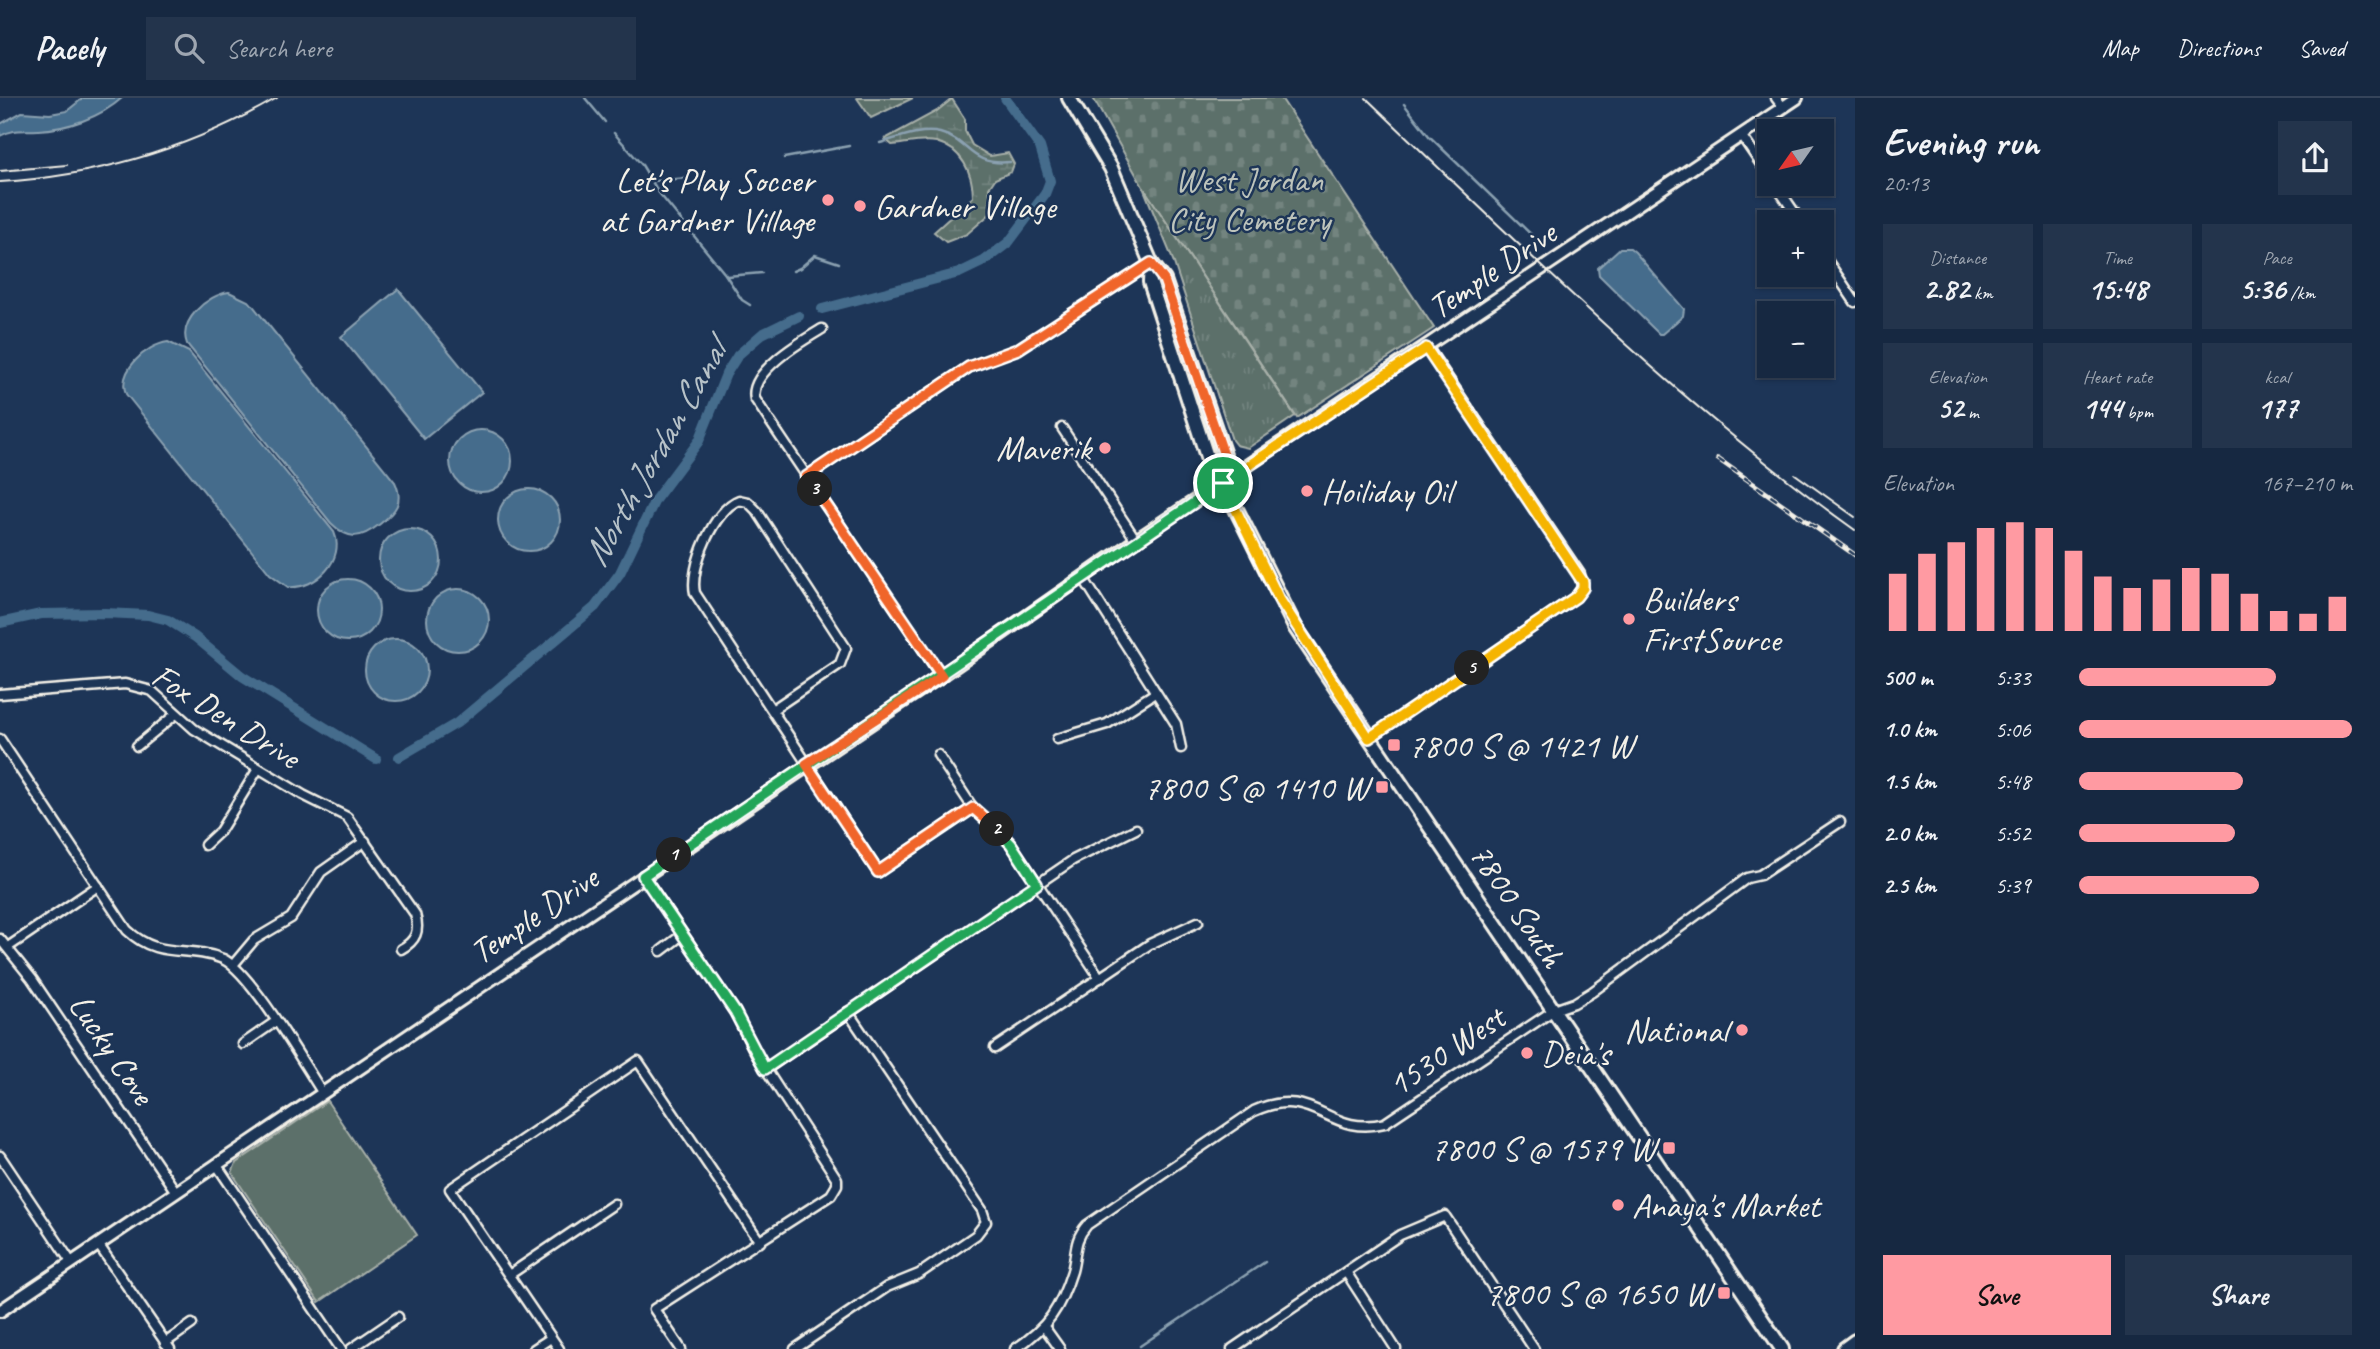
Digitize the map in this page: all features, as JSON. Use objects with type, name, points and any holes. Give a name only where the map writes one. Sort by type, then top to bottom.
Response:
[{"type":"main road","name":"7800 South","points":[[1069,98],[1111,168],[1151,263],[1164,280],[1224,455],[1223,483],[1278,597],[1369,738],[1782,1349]]},
{"type":"main road","points":[[1844,1349],[1855,1341]]},
{"type":"street","name":"Temple Drive","points":[[0,1311],[806,764],[942,676],[1136,540],[1741,135],[1780,103],[1797,98]]},
{"type":"street","points":[[1741,135],[1757,158]]},
{"type":"street","points":[[806,477],[969,367],[1018,349],[1151,263]]},
{"type":"street","points":[[1834,271],[1855,302]]},
{"type":"street","points":[[822,329],[782,356],[757,382],[754,390],[757,404],[942,676]]},
{"type":"street","points":[[1369,738],[1576,597],[1583,588],[1580,574],[1426,348]]},
{"type":"street","points":[[1062,428],[1136,540]]},
{"type":"street","points":[[772,710],[839,664],[846,648],[757,511],[743,500],[733,502],[726,509],[699,553],[693,581],[701,605],[878,872],[973,808]]},
{"type":"street","points":[[1084,579],[1179,731],[1181,748]]},
{"type":"street","name":"Fox Den Drive","points":[[0,694],[135,685],[160,696],[194,730],[303,795],[339,810],[365,841],[415,914],[418,925],[416,935],[401,949]]},
{"type":"street","points":[[1057,739],[1107,724],[1155,693]]},
{"type":"street","points":[[138,746],[176,714]]},
{"type":"street","points":[[0,739],[127,930],[140,942],[164,952],[211,956],[233,965],[248,982],[322,1092]]},
{"type":"street","points":[[938,755],[973,808],[1011,844],[1100,978]]},
{"type":"street","points":[[205,845],[220,831],[258,769]]},
{"type":"street","name":"1530 West","points":[[1045,1328],[1071,1273],[1074,1246],[1081,1232],[1096,1218],[1254,1111],[1290,1101],[1305,1103],[1353,1127],[1385,1123],[1554,1010],[1574,1003],[1645,956],[1714,899],[1747,877],[1760,875],[1840,822]]},
{"type":"street","points":[[765,1069],[1037,884],[1096,846],[1136,829]]},
{"type":"street","points":[[233,965],[254,940],[291,918],[321,872],[365,841]]},
{"type":"street","points":[[643,876],[742,1023],[765,1069],[835,1172],[837,1185],[831,1195],[654,1309],[681,1349]]},
{"type":"street","points":[[8,947],[98,886]]},
{"type":"street","points":[[995,1048],[1150,944],[1198,922]]},
{"type":"street","points":[[661,951],[682,935]]},
{"type":"street","name":"Lucky Cove","points":[[0,939],[176,1192]]},
{"type":"street","points":[[795,1349],[887,1287],[919,1274],[976,1235],[986,1222],[982,1210],[848,1012]]},
{"type":"street","points":[[243,1044],[275,1022]]},
{"type":"street","points":[[559,1349],[450,1189],[638,1061],[760,1242]]},
{"type":"street","points":[[0,1156],[71,1262]]},
{"type":"street","points":[[216,1164],[341,1349]]},
{"type":"street","points":[[509,1275],[614,1204]]},
{"type":"street","points":[[1232,1349],[1400,1235],[1445,1216],[1534,1349]]},
{"type":"street","points":[[98,1244],[167,1346],[192,1324]]},
{"type":"street","points":[[1346,1272],[1396,1349]]},
{"type":"street","points":[[351,1349],[398,1317]]},
{"type":"street","points":[[1016,1349],[1045,1328],[1060,1349]]},
{"type":"street","points":[[534,1349],[551,1338]]},
{"type":"green space","points":[[857,98],[913,98],[871,118]]},
{"type":"green space","name":"West Jordan City Cemetery","points":[[1093,98],[1281,98],[1434,328],[1297,418],[1143,187]]},
{"type":"green space","points":[[952,99],[965,119],[965,131],[972,145],[990,156],[1008,153],[1014,164],[1011,172],[995,179],[989,188],[992,212],[967,234],[946,242],[934,232],[973,197],[971,179],[964,163],[953,150],[936,142],[892,145],[885,139],[937,111]]},
{"type":"green space","points":[[1143,187],[1295,416],[1248,448],[1236,445],[1232,440],[1173,260]]},
{"type":"green space","points":[[327,1101],[417,1235],[319,1302],[232,1173],[236,1163]]},
{"type":"water","points":[[83,98],[122,98],[104,111],[72,124],[49,129],[14,131],[0,136],[0,124],[22,112],[50,114],[67,111]]},
{"type":"water","points":[[1620,248],[1630,248],[1635,252],[1684,309],[1683,316],[1662,334],[1599,275],[1598,268]]},
{"type":"water","points":[[398,289],[482,392],[424,439],[341,337]]},
{"type":"water","points":[[229,292],[250,302],[395,482],[399,495],[397,506],[367,533],[349,535],[331,523],[187,344],[187,327],[196,311],[212,298]]},
{"type":"water","points":[[168,342],[189,352],[334,532],[336,552],[326,571],[318,578],[299,587],[288,587],[270,574],[126,394],[126,377],[135,360],[151,348]]},
{"type":"water","points":[[481,430],[503,439],[512,461],[503,483],[481,492],[459,483],[450,461],[459,439]]},
{"type":"water","points":[[529,489],[551,498],[560,520],[551,542],[529,551],[507,542],[498,520],[507,498]]},
{"type":"water","points":[[410,529],[432,538],[441,560],[432,582],[410,591],[388,582],[379,560],[388,538]]},
{"type":"water","points":[[348,579],[370,588],[379,610],[370,632],[348,641],[326,632],[317,610],[326,588]]},
{"type":"water","points":[[458,589],[480,598],[489,620],[480,642],[458,651],[436,642],[427,620],[436,598]]},
{"type":"water","points":[[396,639],[418,648],[427,670],[418,692],[396,701],[374,692],[365,670],[374,648]]},
{"type":"waterway","points":[[585,98],[605,122]]},
{"type":"waterway","name":"North Jordan Canal","points":[[822,309],[959,273],[984,261],[1009,242],[1045,194],[1050,181],[1040,147],[1005,98]]},
{"type":"waterway","points":[[1404,104],[1429,136],[1541,244]]},
{"type":"waterway","points":[[614,133],[642,165],[659,193],[725,274],[742,300],[750,305]]},
{"type":"waterway","points":[[880,143],[910,134],[940,133],[958,141],[978,157],[996,162],[1010,162]]},
{"type":"waterway","points":[[784,158],[849,146]]},
{"type":"waterway","points":[[653,181],[688,178]]},
{"type":"waterway","points":[[793,271],[815,255],[839,263]]},
{"type":"waterway","points":[[727,276],[762,273]]},
{"type":"waterway","name":"North Jordan Canal","points":[[399,757],[457,723],[595,607],[620,573],[655,500],[699,441],[726,374],[738,355],[762,334],[799,316]]},
{"type":"waterway","name":"North Jordan Canal","points":[[0,623],[41,614],[148,615],[168,620],[195,637],[242,676],[376,759]]},
{"type":"waterway","points":[[1140,1346],[1265,1262]]},
{"type":"tram line","points":[[0,182],[73,173],[143,156],[211,131],[277,98]]},
{"type":"tram line","points":[[1366,98],[1543,268],[1664,377],[1789,481],[1855,530]]},
{"type":"tram line","points":[[0,171],[67,165]]},
{"type":"tram line","points":[[1795,474],[1855,517]]},
{"type":"railway","points":[[1718,459],[1855,555]]},
{"type":"place","name":"Let's Play Soccer at Gardner Village","points":[[828,200]]},
{"type":"place","name":"Gardner Village","points":[[860,206]]},
{"type":"place","name":"Maverik","points":[[1105,448]]},
{"type":"place","name":"Hoiliday Oil","points":[[1307,491]]},
{"type":"place","name":"Builders FirstSource","points":[[1629,619]]},
{"type":"place","name":"7800 S @ 1421 W","points":[[1394,745]]},
{"type":"place","name":"7800 S @ 1410 W","points":[[1382,787]]},
{"type":"place","name":"National","points":[[1742,1030]]},
{"type":"place","name":"Deia's","points":[[1527,1053]]},
{"type":"place","name":"7800 S @ 1579 W","points":[[1669,1148]]},
{"type":"place","name":"Anaya's Market","points":[[1618,1205]]},
{"type":"place","name":"7800 S @ 1650 W","points":[[1724,1293]]},
{"type":"route","points":[[1223,483],[1136,540],[942,676],[890,710],[806,764],[643,876],[742,1023],[765,1069],[1037,884],[1011,844],[973,808],[878,872],[806,764],[942,676],[806,477],[969,367],[1018,349],[1151,263],[1164,280],[1224,455],[1223,483],[1426,348],[1580,574],[1583,588],[1576,597],[1369,738],[1295,627],[1223,483]]}]
